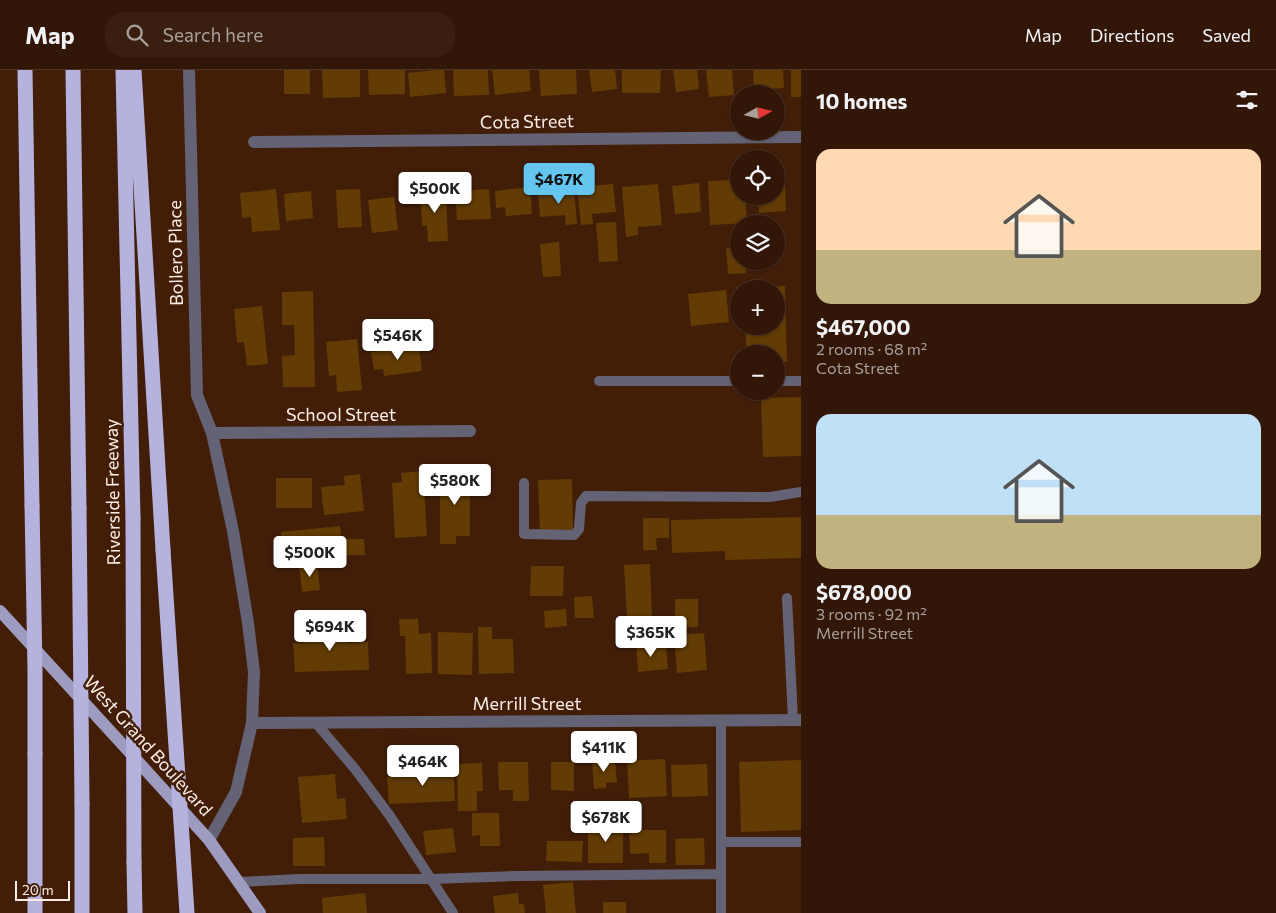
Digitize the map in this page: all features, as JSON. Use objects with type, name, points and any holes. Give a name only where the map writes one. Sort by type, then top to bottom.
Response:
[{"type":"highway","points":[[25,70],[35,669],[35,913]]},
{"type":"highway","points":[[74,70],[82,913]]},
{"type":"highway","name":"Riverside Freeway","points":[[123,70],[133,518],[135,913]]},
{"type":"highway","points":[[134,70],[187,913]]},
{"type":"main road","name":"West Grand Boulevard","points":[[0,611],[209,840],[260,913]]},
{"type":"street","name":"Bollero Place","points":[[189,70],[198,395],[212,433],[233,531],[254,672],[252,723],[236,792],[209,840]]},
{"type":"street","name":"Cota Street","points":[[254,142],[801,137]]},
{"type":"street","name":"School Street","points":[[212,433],[470,431]]},
{"type":"street","name":"Merrill Street","points":[[252,723],[797,720]]},
{"type":"lane","points":[[785,380],[801,380]]},
{"type":"lane","points":[[599,381],[730,381]]},
{"type":"lane","points":[[524,483],[524,534],[574,535],[579,529],[581,503],[586,496],[770,498],[801,492]]},
{"type":"lane","points":[[787,598],[797,720]]},
{"type":"lane","points":[[721,913],[722,720]]},
{"type":"lane","points":[[315,722],[361,777],[390,816],[453,913]]},
{"type":"lane","points":[[721,842],[801,842]]},
{"type":"lane","points":[[240,882],[299,879],[432,879],[515,876],[721,874]]},
{"type":"building","points":[[284,70],[310,70],[310,94],[284,94]]},
{"type":"building","points":[[322,70],[360,70],[360,97],[323,98]]},
{"type":"building","points":[[368,70],[405,70],[405,94],[369,95]]},
{"type":"building","points":[[444,70],[446,93],[410,97],[408,73]]},
{"type":"building","points":[[453,70],[488,70],[489,95],[454,96]]},
{"type":"building","points":[[492,70],[529,70],[531,91],[495,95]]},
{"type":"building","points":[[539,70],[576,70],[577,94],[541,96]]},
{"type":"building","points":[[589,70],[615,70],[617,89],[592,92]]},
{"type":"building","points":[[622,70],[661,70],[660,93],[622,93]]},
{"type":"building","points":[[673,70],[697,70],[699,89],[676,92]]},
{"type":"building","points":[[706,70],[732,70],[733,85],[730,85],[730,95],[709,97]]},
{"type":"building","points":[[753,70],[783,70],[784,85],[754,85]]},
{"type":"building","points":[[791,70],[801,70],[801,97],[791,97]]},
{"type":"building","points":[[730,180],[730,205],[746,205],[746,215],[730,215],[730,224],[710,225],[708,181]]},
{"type":"building","points":[[699,183],[701,212],[675,214],[672,186]]},
{"type":"building","points":[[613,184],[616,212],[592,214],[593,224],[581,225],[577,187]]},
{"type":"building","points":[[658,184],[662,225],[638,227],[638,235],[626,237],[622,187]]},
{"type":"building","points":[[785,185],[786,211],[759,213],[759,205],[785,205]]},
{"type":"building","points":[[530,187],[532,214],[506,216],[505,207],[496,208],[495,191]]},
{"type":"building","points":[[574,188],[577,224],[566,225],[565,215],[540,217],[538,192]]},
{"type":"building","points":[[276,189],[280,230],[252,232],[251,217],[242,218],[240,193]]},
{"type":"building","points":[[360,189],[362,227],[338,228],[336,190]]},
{"type":"building","points":[[446,189],[448,241],[428,242],[427,226],[422,226],[420,190]]},
{"type":"building","points":[[489,189],[491,219],[457,220],[455,191]]},
{"type":"building","points":[[311,191],[313,218],[286,221],[284,194]]},
{"type":"building","points":[[394,197],[398,230],[372,233],[368,200]]},
{"type":"building","points":[[616,222],[618,261],[599,262],[596,223]]},
{"type":"building","points":[[559,242],[561,276],[543,277],[540,244]]},
{"type":"building","points":[[726,248],[730,248],[730,270],[746,270],[746,273],[728,274]]},
{"type":"building","points":[[785,286],[787,362],[785,362],[785,345],[746,345],[746,335],[785,335]]},
{"type":"building","points":[[726,290],[729,322],[691,326],[688,294]]},
{"type":"building","points":[[313,291],[315,387],[283,387],[282,356],[295,355],[294,325],[282,325],[282,292]]},
{"type":"building","points":[[262,306],[268,364],[247,366],[244,342],[237,343],[234,309]]},
{"type":"building","points":[[357,339],[362,390],[337,392],[336,375],[329,376],[326,342]]},
{"type":"building","points":[[419,347],[422,371],[384,376],[383,369],[374,370],[371,352]]},
{"type":"building","points":[[785,397],[801,397],[801,456],[763,457],[761,400],[785,400]]},
{"type":"building","points":[[423,471],[427,536],[395,538],[392,483],[402,482],[401,473]]},
{"type":"building","points":[[440,472],[470,472],[470,536],[456,536],[456,544],[440,544]]},
{"type":"building","points":[[360,474],[364,511],[324,515],[321,487],[345,485],[344,476]]},
{"type":"building","points":[[276,478],[312,478],[312,508],[276,508]]},
{"type":"building","points":[[572,479],[573,532],[540,533],[538,480]]},
{"type":"building","points":[[801,517],[801,558],[725,560],[725,551],[672,553],[671,520]]},
{"type":"building","points":[[643,518],[669,518],[669,538],[656,538],[657,550],[643,550]]},
{"type":"building","points":[[340,526],[343,558],[297,562],[297,550],[283,551],[281,532]]},
{"type":"building","points":[[343,539],[364,539],[365,555],[343,555]]},
{"type":"building","points":[[317,563],[320,590],[302,592],[299,565]]},
{"type":"building","points":[[650,564],[652,617],[627,618],[624,565]]},
{"type":"building","points":[[531,566],[564,566],[563,596],[530,596]]},
{"type":"building","points":[[592,596],[594,618],[575,618],[574,597]]},
{"type":"building","points":[[675,599],[698,599],[698,627],[675,627]]},
{"type":"building","points":[[566,609],[567,626],[545,628],[544,611]]},
{"type":"building","points":[[399,619],[418,619],[419,634],[431,633],[432,673],[406,674],[405,636],[400,636]]},
{"type":"building","points":[[349,627],[349,643],[368,642],[369,670],[295,672],[293,643],[305,643],[305,629]]},
{"type":"building","points":[[478,627],[492,627],[492,639],[513,639],[514,673],[479,674]]},
{"type":"building","points":[[438,632],[473,633],[472,675],[438,674]]},
{"type":"building","points":[[704,633],[707,670],[677,673],[674,635]]},
{"type":"building","points":[[650,642],[651,647],[666,646],[668,669],[638,672],[636,643]]},
{"type":"building","points":[[615,759],[617,782],[606,783],[606,788],[594,789],[592,761]]},
{"type":"building","points":[[665,759],[667,796],[629,798],[627,761]]},
{"type":"building","points":[[801,760],[801,830],[741,832],[739,762]]},
{"type":"building","points":[[498,762],[528,762],[529,801],[513,801],[513,790],[499,790]]},
{"type":"building","points":[[551,762],[574,762],[574,791],[551,790]]},
{"type":"building","points":[[453,763],[455,801],[389,804],[387,777],[439,774],[439,764]]},
{"type":"building","points":[[482,763],[483,791],[477,791],[477,811],[458,811],[457,764]]},
{"type":"building","points":[[707,764],[708,796],[672,797],[671,765]]},
{"type":"building","points":[[335,774],[337,799],[345,798],[347,819],[302,823],[298,777]]},
{"type":"building","points":[[472,813],[499,813],[500,846],[480,846],[480,835],[472,836]]},
{"type":"building","points":[[602,822],[623,822],[623,863],[588,863],[588,825],[602,824]]},
{"type":"building","points":[[453,828],[456,852],[426,855],[423,831]]},
{"type":"building","points":[[629,830],[666,830],[666,863],[649,863],[649,853],[630,854]]},
{"type":"building","points":[[324,837],[325,866],[293,866],[293,838]]},
{"type":"building","points":[[704,838],[705,865],[676,865],[675,839]]},
{"type":"building","points":[[547,841],[583,841],[582,862],[546,861]]},
{"type":"building","points":[[573,882],[576,913],[546,913],[543,885]]},
{"type":"building","points":[[365,893],[367,913],[323,913],[322,898]]},
{"type":"building","points":[[518,893],[519,904],[524,904],[525,913],[495,913],[493,896]]},
{"type":"building","points":[[603,902],[626,902],[626,913],[603,913]]}]
